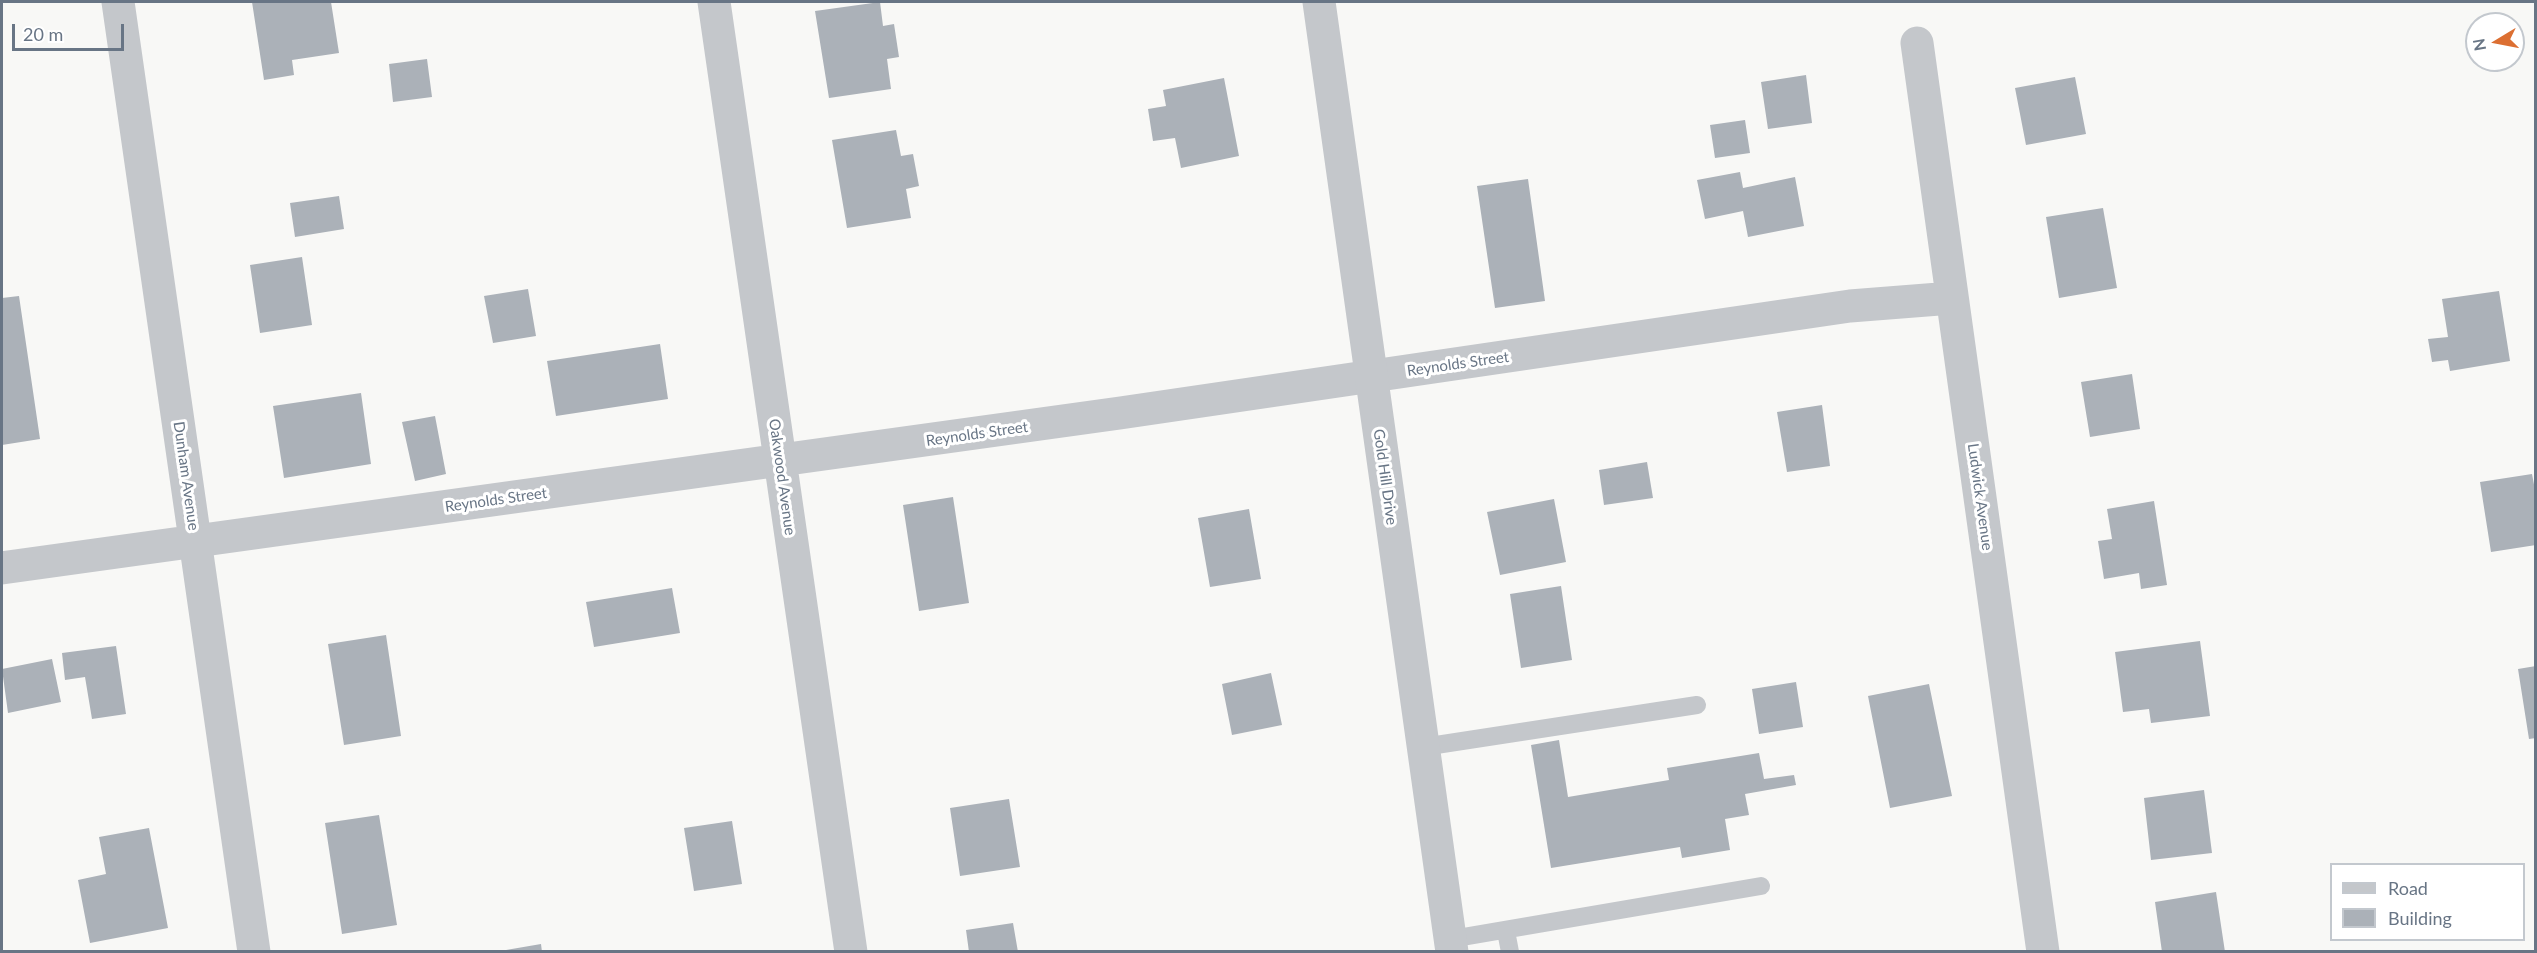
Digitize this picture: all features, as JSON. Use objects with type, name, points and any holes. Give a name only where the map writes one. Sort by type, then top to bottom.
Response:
[{"type":"street","name":"Dunham Avenue","points":[[118,2],[254,951]]},
{"type":"street","name":"Oakwood Avenue","points":[[714,2],[851,951]]},
{"type":"street","name":"Gold Hill Drive","points":[[1320,2],[1452,945]]},
{"type":"street","name":"Ludwick Avenue","points":[[1917,43],[2043,951]]},
{"type":"street","name":"Reynolds Street","points":[[2,568],[780,462],[1850,306],[1952,298]]},
{"type":"lane","points":[[1423,747],[1697,705]]},
{"type":"lane","points":[[1452,945],[1506,931],[1761,886]]},
{"type":"lane","points":[[1506,931],[1510,951]]},
{"type":"building","points":[[252,2],[331,2],[339,53],[292,60],[294,75],[264,80]]},
{"type":"building","points":[[880,2],[883,26],[894,24],[899,57],[887,59],[891,89],[829,98],[815,11]]},
{"type":"building","points":[[427,59],[432,97],[393,102],[389,64]]},
{"type":"building","points":[[1806,75],[1812,123],[1768,129],[1761,82]]},
{"type":"building","points":[[2075,77],[2086,134],[2026,145],[2015,88]]},
{"type":"building","points":[[1224,78],[1239,156],[1181,168],[1175,138],[1153,141],[1148,109],[1166,106],[1163,90]]},
{"type":"building","points":[[1745,120],[1750,153],[1715,158],[1710,125]]},
{"type":"building","points":[[896,130],[901,156],[913,154],[919,186],[906,189],[911,218],[847,228],[832,140]]},
{"type":"building","points":[[1740,172],[1743,188],[1795,177],[1804,226],[1748,237],[1743,211],[1705,219],[1697,180]]},
{"type":"building","points":[[1528,179],[1545,301],[1495,308],[1477,186]]},
{"type":"building","points":[[339,196],[344,229],[295,237],[290,203]]},
{"type":"building","points":[[2103,208],[2117,288],[2059,298],[2046,217]]},
{"type":"building","points":[[302,257],[312,325],[260,333],[250,265]]},
{"type":"building","points":[[528,289],[536,336],[493,343],[484,296]]},
{"type":"building","points":[[2499,291],[2510,361],[2450,371],[2448,360],[2432,362],[2428,339],[2448,337],[2442,299]]},
{"type":"building","points":[[19,296],[40,439],[2,445],[2,298]]},
{"type":"building","points":[[660,344],[668,399],[556,416],[547,361]]},
{"type":"building","points":[[2132,374],[2140,429],[2090,437],[2081,382]]},
{"type":"building","points":[[361,393],[371,464],[284,478],[273,406]]},
{"type":"building","points":[[1822,405],[1830,466],[1787,472],[1777,412]]},
{"type":"building","points":[[435,416],[446,474],[415,481],[402,422]]},
{"type":"building","points":[[1647,462],[1653,498],[1604,505],[1599,470]]},
{"type":"building","points":[[2532,474],[2536,495],[2536,545],[2491,552],[2480,482]]},
{"type":"building","points":[[953,497],[969,603],[919,611],[903,505]]},
{"type":"building","points":[[1554,499],[1566,562],[1500,575],[1487,512]]},
{"type":"building","points":[[2154,501],[2167,585],[2141,589],[2139,573],[2104,579],[2098,541],[2112,539],[2107,509]]},
{"type":"building","points":[[1249,509],[1261,579],[1210,587],[1198,518]]},
{"type":"building","points":[[1561,586],[1572,660],[1521,668],[1510,594]]},
{"type":"building","points":[[672,588],[680,633],[594,647],[586,602]]},
{"type":"building","points":[[386,635],[401,736],[344,745],[328,644]]},
{"type":"building","points":[[2200,641],[2210,716],[2151,723],[2149,709],[2123,712],[2115,652]]},
{"type":"building","points":[[116,646],[126,714],[92,719],[85,677],[65,680],[62,653]]},
{"type":"building","points":[[52,659],[61,702],[8,713],[2,669]]},
{"type":"building","points":[[2536,666],[2536,738],[2529,739],[2518,669]]},
{"type":"building","points":[[1271,673],[1282,725],[1232,735],[1222,684]]},
{"type":"building","points":[[1796,682],[1803,727],[1759,734],[1752,689]]},
{"type":"building","points":[[1929,684],[1952,796],[1890,808],[1868,696]]},
{"type":"building","points":[[1559,740],[1568,797],[1669,780],[1667,768],[1759,753],[1764,779],[1794,775],[1796,785],[1745,794],[1749,815],[1725,819],[1730,850],[1682,858],[1680,847],[1551,868],[1531,745]]},
{"type":"building","points":[[2204,790],[2212,853],[2151,860],[2144,798]]},
{"type":"building","points":[[1009,799],[1020,867],[960,876],[950,808]]},
{"type":"building","points":[[379,815],[397,925],[342,934],[325,823]]},
{"type":"building","points":[[732,821],[742,884],[694,891],[684,828]]},
{"type":"building","points":[[149,828],[168,928],[90,943],[78,880],[106,874],[99,837]]},
{"type":"building","points":[[2216,892],[2225,952],[2162,952],[2155,902]]},
{"type":"building","points":[[1013,923],[1018,952],[969,952],[966,930]]},
{"type":"building","points":[[541,944],[542,952],[506,952],[506,950]]}]
